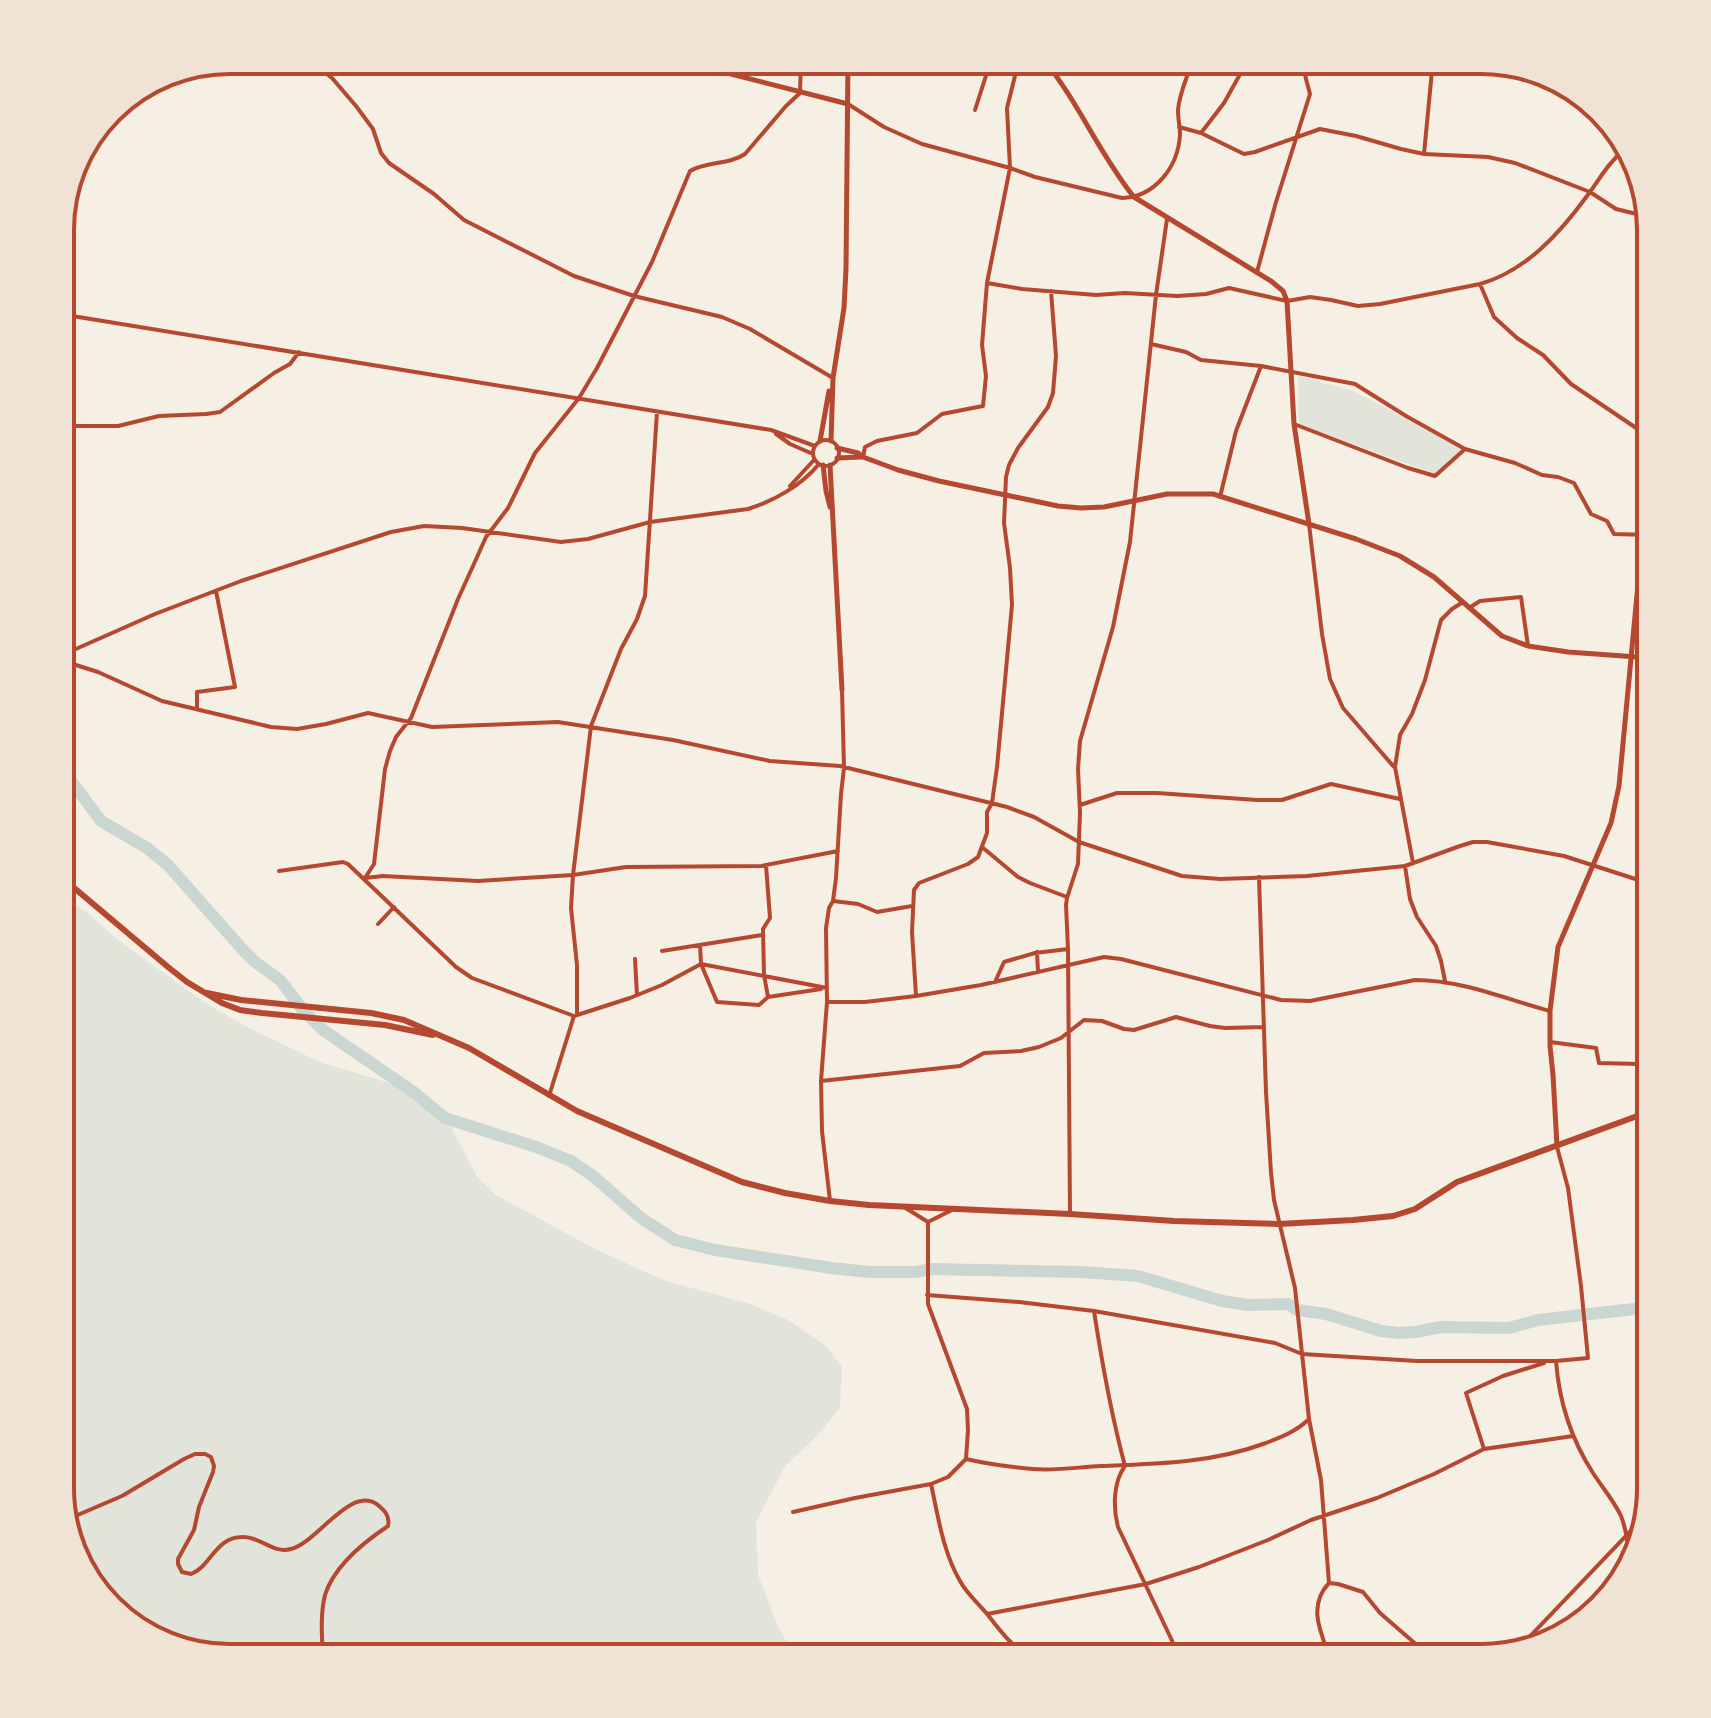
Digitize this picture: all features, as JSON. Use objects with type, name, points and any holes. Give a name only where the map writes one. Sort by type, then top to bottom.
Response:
[{"type":"main road","points":[[74,888],[187,982],[222,1003],[240,1010],[385,1025],[448,1039]]},
{"type":"main road","points":[[207,993],[241,1000],[371,1013],[404,1020],[469,1048],[577,1111],[742,1182],[830,1201],[1279,1224],[1393,1216],[1415,1209],[1457,1182],[1637,1116]]},
{"type":"street","points":[[327,74],[373,129],[381,153],[389,163],[434,194],[464,220],[574,276],[634,296],[722,317],[750,329],[833,378]]},
{"type":"street","points":[[729,74],[848,104],[884,127],[922,144],[1049,181],[1122,198],[1134,197],[1164,178],[1176,154],[1180,133],[1180,97],[1188,74]]},
{"type":"street","points":[[365,878],[374,864],[385,769],[390,751],[396,737],[408,723],[486,537],[508,508],[535,453],[579,398],[652,262],[690,171],[738,159],[745,154],[800,93],[801,74]]},
{"type":"street","points":[[830,1201],[822,1131],[821,1081],[827,1002],[826,928],[833,901],[844,768],[832,515],[818,444],[844,308],[848,74]]},
{"type":"street","points":[[975,110],[987,74]]},
{"type":"street","points":[[863,457],[865,447],[877,441],[917,433],[942,414],[983,406],[986,376],[982,345],[987,283],[1010,168],[1007,108],[1016,74]]},
{"type":"street","points":[[1054,74],[1122,183],[1134,197],[1283,291],[1287,301],[1294,424],[1330,679],[1343,708],[1395,767]]},
{"type":"street","points":[[1201,133],[1224,103],[1240,74]]},
{"type":"street","points":[[1257,272],[1310,94],[1305,74]]},
{"type":"street","points":[[1424,154],[1432,74]]},
{"type":"street","points":[[1179,127],[1201,133],[1244,154],[1320,129],[1424,154],[1488,157],[1515,163],[1590,192],[1616,209],[1636,214]]},
{"type":"street","points":[[987,283],[1096,295],[1191,295],[1229,288],[1287,301],[1310,297],[1358,306],[1480,284],[1518,268],[1567,223],[1618,155]]},
{"type":"street","points":[[1070,1214],[1067,897],[1078,864],[1080,741],[1113,627],[1130,542],[1167,219]]},
{"type":"street","points":[[1480,284],[1494,317],[1517,338],[1543,355],[1571,384],[1637,429]]},
{"type":"street","points":[[916,996],[912,932],[914,890],[919,883],[978,857],[987,833],[1012,605],[1004,523],[1006,477],[1009,465],[1048,407],[1053,393],[1056,356],[1051,291]]},
{"type":"street","points":[[74,316],[771,430],[818,444],[831,441]]},
{"type":"street","points":[[1151,344],[1186,352],[1201,360],[1261,366],[1355,384],[1465,449],[1574,483],[1591,514],[1607,521],[1614,534],[1637,534]]},
{"type":"street","points":[[74,426],[118,426],[159,416],[220,412],[290,364],[299,352]]},
{"type":"street","points":[[1220,497],[1236,431],[1261,366]]},
{"type":"street","points":[[833,378],[831,441],[837,448],[858,453],[898,470],[1036,503],[1081,508],[1104,507],[1167,494],[1213,494],[1400,556],[1434,577],[1502,636],[1528,646],[1637,657]]},
{"type":"street","points":[[549,1096],[575,1015],[577,965],[571,908],[591,726],[645,596],[657,412]]},
{"type":"street","points":[[1294,424],[1435,476],[1465,449]]},
{"type":"street","points":[[771,430],[820,461],[863,457]]},
{"type":"street","points":[[837,448],[837,458]]},
{"type":"street","points":[[74,652],[155,614],[216,591],[391,532],[424,526],[561,542],[588,539],[650,522],[748,509],[763,504],[803,481],[820,461]]},
{"type":"street","points":[[927,1295],[1094,1311],[1275,1343],[1302,1351],[1417,1361],[1588,1358],[1568,1188],[1557,1147],[1550,1011],[1558,947],[1611,823],[1619,786],[1637,590]]},
{"type":"street","points":[[197,710],[197,692],[235,687],[216,591]]},
{"type":"street","points":[[1469,608],[1480,601],[1521,597],[1528,646]]},
{"type":"street","points":[[1413,863],[1395,767],[1400,735],[1425,680],[1441,620],[1463,602]]},
{"type":"street","points":[[74,663],[162,701],[271,727],[297,729],[368,713],[432,727],[558,722],[673,740],[770,761],[840,766],[992,803],[1034,817],[1079,842],[1182,876],[1220,879],[1307,876],[1405,866],[1473,842],[1487,842],[1564,856],[1637,879]]},
{"type":"street","points":[[1080,805],[1117,793],[1282,800],[1331,784],[1400,799]]},
{"type":"street","points":[[982,847],[1018,877],[1067,897]]},
{"type":"street","points":[[365,878],[383,876],[478,881],[573,875],[626,867],[766,865],[838,851]]},
{"type":"street","points":[[279,871],[343,862],[348,864],[456,967],[472,978],[575,1015],[662,985],[701,964],[827,988]]},
{"type":"street","points":[[766,865],[770,918],[763,935],[768,997]]},
{"type":"street","points":[[1405,866],[1410,899],[1417,917],[1436,946],[1445,981]]},
{"type":"street","points":[[1259,877],[1271,1173],[1279,1224],[1295,1288],[1309,1419],[1321,1480],[1329,1583],[1322,1594],[1317,1613],[1325,1644]]},
{"type":"street","points":[[833,901],[858,904],[877,912],[913,906]]},
{"type":"street","points":[[378,924],[394,907]]},
{"type":"street","points":[[662,951],[763,935]]},
{"type":"street","points":[[700,945],[701,964],[717,1002],[759,1005],[768,997],[827,988]]},
{"type":"street","points":[[995,982],[1004,962],[1037,952],[1068,949]]},
{"type":"street","points":[[1037,952],[1038,972]]},
{"type":"street","points":[[827,1002],[865,1002],[916,996],[1104,957],[1281,1000],[1310,1001],[1415,980],[1445,981],[1550,1011]]},
{"type":"street","points":[[635,959],[637,995]]},
{"type":"street","points":[[821,1081],[960,1066],[984,1053],[1039,1047],[1061,1038],[1084,1020],[1102,1021],[1134,1030],[1176,1017],[1225,1028],[1264,1027]]},
{"type":"street","points":[[1550,1042],[1596,1048],[1599,1063],[1637,1064]]},
{"type":"street","points":[[903,1207],[928,1224]]},
{"type":"street","points":[[928,1224],[954,1209]]},
{"type":"street","points":[[793,1512],[931,1484],[948,1477],[966,1459],[967,1409],[927,1295],[928,1224]]},
{"type":"street","points":[[1094,1311],[1103,1373],[1125,1466],[1114,1501],[1114,1513],[1174,1644]]},
{"type":"street","points":[[1553,1361],[1573,1436],[1620,1513],[1628,1538]]},
{"type":"street","points":[[1484,1449],[1466,1393],[1503,1376],[1553,1361]]},
{"type":"street","points":[[966,1459],[1036,1469],[1125,1466],[1214,1458],[1241,1452],[1288,1433],[1300,1428],[1309,1419]]},
{"type":"street","points":[[987,1614],[1146,1584],[1199,1567],[1323,1516],[1377,1498],[1484,1449],[1573,1436]]},
{"type":"street","points":[[77,1515],[122,1496],[195,1454],[211,1457],[213,1472],[199,1507],[194,1530],[178,1559],[182,1572],[191,1574],[200,1570],[216,1548],[228,1541],[244,1537],[274,1549],[290,1550],[358,1500],[373,1502],[387,1514],[388,1526],[347,1560],[329,1585],[323,1610],[323,1644]]},
{"type":"street","points":[[931,1484],[958,1579],[973,1601],[1012,1644]]},
{"type":"street","points":[[1530,1636],[1631,1532]]},
{"type":"street","points":[[1329,1583],[1363,1592],[1380,1613],[1416,1644]]},
{"type":"shaded area","points":[[1298,376],[1354,391],[1462,449],[1435,474],[1299,424]]},
{"type":"shaded area","points":[[74,904],[204,1002],[249,1028],[322,1063],[410,1089],[444,1113],[477,1177],[496,1195],[591,1247],[663,1280],[750,1304],[788,1320],[825,1345],[842,1367],[840,1408],[815,1438],[785,1466],[756,1522],[758,1575],[788,1644],[230,1644],[190,1639],[161,1628],[135,1612],[113,1591],[100,1575],[86,1548],[74,1498]]},
{"type":"waterway","points":[[74,785],[101,821],[147,848],[168,865],[243,950],[280,980],[323,1030],[415,1093],[445,1118],[571,1161],[641,1218],[675,1240],[715,1250],[869,1272],[929,1269],[1138,1276],[1222,1301],[1249,1305],[1288,1304],[1297,1310],[1326,1314],[1381,1331],[1399,1333],[1441,1327],[1509,1328],[1538,1320],[1637,1309]]}]
